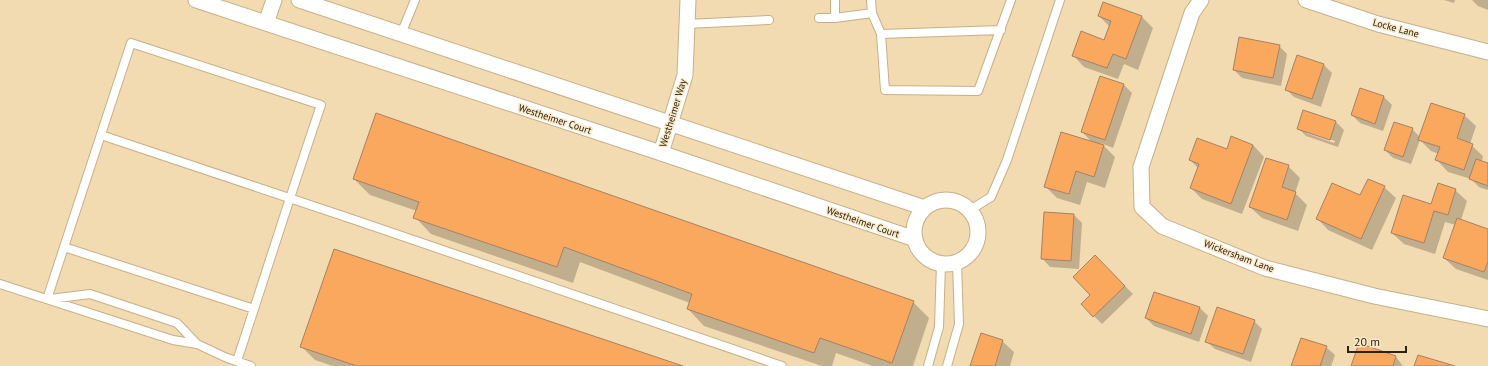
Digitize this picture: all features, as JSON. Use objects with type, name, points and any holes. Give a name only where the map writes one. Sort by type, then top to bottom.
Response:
[{"type":"street","name":"Westheimer Court","points":[[196,0],[661,153],[915,239],[914,231],[916,222],[919,214],[925,208]]},
{"type":"street","points":[[266,23],[274,0]]},
{"type":"street","points":[[299,0],[925,208],[934,202],[953,200],[963,204],[970,210],[976,219],[979,230],[978,240],[974,250],[966,258],[956,263],[941,264],[932,261],[924,256],[918,248],[915,239]]},
{"type":"street","name":"Westheimer Way","points":[[661,153],[685,75],[688,0]]},
{"type":"street","name":"Wickersham Lane","points":[[1201,0],[1192,13],[1141,167],[1142,207],[1162,226],[1265,268],[1374,296],[1488,319]]},
{"type":"street","name":"Locke Lane","points":[[1306,0],[1378,24],[1488,52]]},
{"type":"lane","points":[[401,34],[415,0]]},
{"type":"lane","points":[[835,0],[835,18]]},
{"type":"lane","points":[[871,0],[872,13],[882,34],[885,90],[978,91],[1011,0]]},
{"type":"lane","points":[[970,210],[991,197],[1008,160],[1060,0]]},
{"type":"lane","points":[[819,18],[835,18],[872,13]]},
{"type":"lane","points":[[687,24],[769,20]]},
{"type":"lane","points":[[882,34],[1001,30]]},
{"type":"lane","points":[[47,299],[131,43],[320,105],[237,361]]},
{"type":"lane","points":[[101,135],[782,366]]},
{"type":"lane","points":[[64,246],[254,309]]},
{"type":"lane","points":[[947,366],[959,324],[956,263]]},
{"type":"lane","points":[[928,366],[940,327],[941,264]]},
{"type":"lane","points":[[0,284],[173,340],[197,344],[251,366]]},
{"type":"lane","points":[[47,299],[90,294],[177,323],[197,344]]},
{"type":"building","points":[[1103,2],[1142,16],[1126,59],[1113,54],[1107,68],[1072,56],[1081,31],[1104,40],[1111,21],[1098,16]]},
{"type":"building","points":[[1239,37],[1280,45],[1273,78],[1233,70]]},
{"type":"building","points":[[1297,55],[1324,64],[1312,99],[1285,90]]},
{"type":"building","points":[[1100,76],[1124,84],[1105,140],[1081,132]]},
{"type":"building","points":[[1360,88],[1384,96],[1375,124],[1351,115]]},
{"type":"building","points":[[1431,103],[1465,114],[1457,138],[1473,144],[1464,170],[1435,160],[1440,147],[1418,140]]},
{"type":"building","points":[[1303,110],[1336,121],[1330,140],[1297,129]]},
{"type":"building","points":[[376,113],[914,301],[892,363],[820,338],[814,353],[687,309],[692,294],[564,247],[557,267],[413,218],[419,202],[353,179]]},
{"type":"building","points":[[1394,122],[1413,128],[1403,157],[1384,150]]},
{"type":"building","points":[[1061,132],[1104,145],[1094,177],[1076,171],[1069,194],[1044,187]]},
{"type":"building","points":[[1231,136],[1253,145],[1231,204],[1190,188],[1199,164],[1189,160],[1197,138],[1227,149]]},
{"type":"building","points":[[1266,158],[1289,165],[1282,187],[1296,192],[1287,220],[1249,207]]},
{"type":"building","points":[[1476,159],[1488,163],[1488,186],[1469,179]]},
{"type":"building","points":[[1368,179],[1385,186],[1361,239],[1316,219],[1332,183],[1360,195]]},
{"type":"building","points":[[1438,183],[1456,189],[1448,215],[1434,211],[1424,243],[1391,233],[1403,195],[1431,204]]},
{"type":"building","points":[[1044,212],[1074,214],[1071,261],[1041,259]]},
{"type":"building","points":[[1457,218],[1488,229],[1488,262],[1484,272],[1443,258]]},
{"type":"building","points":[[334,249],[683,366],[357,366],[300,347]]},
{"type":"building","points":[[1095,255],[1125,286],[1093,317],[1081,304],[1090,295],[1073,277]]},
{"type":"building","points":[[1154,292],[1200,307],[1191,334],[1145,318]]},
{"type":"building","points":[[1217,307],[1255,320],[1243,354],[1205,342]]},
{"type":"building","points":[[981,333],[1003,340],[995,366],[970,366]]},
{"type":"building","points":[[1301,338],[1327,346],[1320,366],[1291,366]]},
{"type":"building","points":[[1359,343],[1396,356],[1393,366],[1351,366]]},
{"type":"building","points":[[1418,355],[1455,366],[1414,366]]}]
